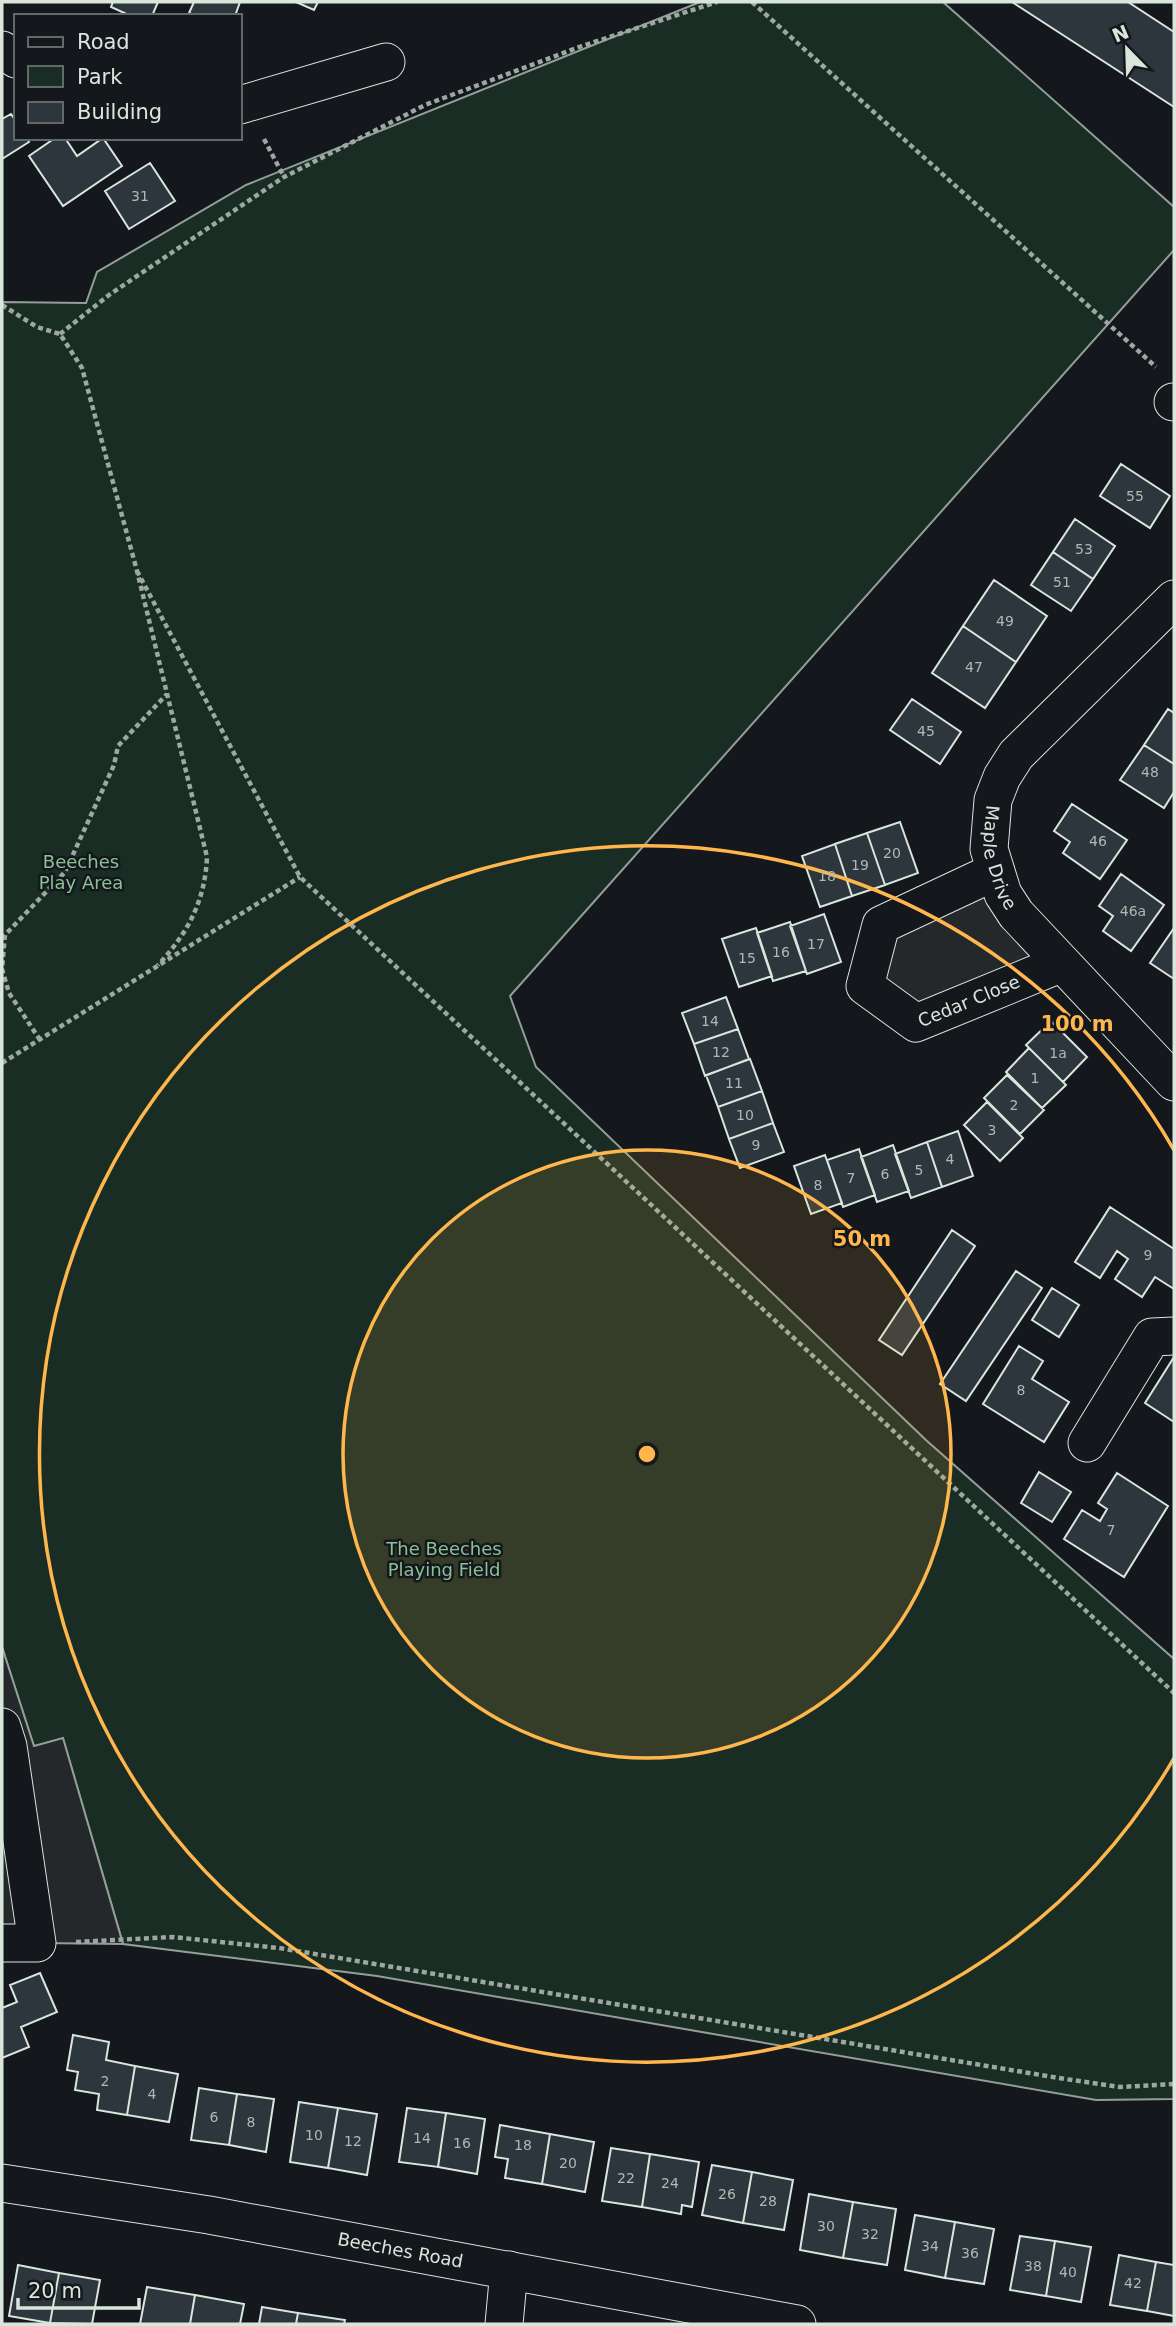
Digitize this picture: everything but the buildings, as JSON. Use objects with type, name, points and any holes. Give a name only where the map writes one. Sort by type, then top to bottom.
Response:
[{"type":"street","points":[[242,104],[386,62]]},
{"type":"street","name":"Maple Drive","points":[[1174,599],[1016,755],[993,800],[989,849],[994,872],[1016,914],[1060,964],[1174,1082]]},
{"type":"street","name":"Cedar Close","points":[[994,872],[881,925],[865,986],[916,1023],[1060,964]]},
{"type":"street","points":[[1087,1443],[1152,1337],[1174,1336]]},
{"type":"street","points":[[2,1727],[8,1746],[19,1943]]},
{"type":"street","name":"Beeches Road","points":[[2,2183],[42,2186],[196,2213],[797,2324]]},
{"type":"street","points":[[504,2324],[509,2270]]},
{"type":"path","points":[[61,334],[108,295],[284,177],[414,111],[582,46],[717,2]]},
{"type":"path","points":[[752,2],[1153,362],[1174,402]]},
{"type":"path","points":[[2,305],[37,327],[61,334],[82,368],[137,571],[207,858],[206,883],[198,908],[179,940],[158,965]]},
{"type":"path","points":[[137,571],[300,877],[1174,1693]]},
{"type":"path","points":[[40,1040],[9,993],[2,969],[5,935],[65,872],[114,765],[118,746],[167,694]]},
{"type":"path","points":[[2,1063],[300,877]]},
{"type":"path","points":[[19,1943],[173,1937],[279,1948],[1052,2077],[1120,2087],[1174,2084]]},
{"type":"green space","name":"The Beeches Playing Field","points":[[700,2],[943,2],[1174,207],[1174,250],[510,996],[536,1067],[927,1441],[1174,1659],[1174,2099],[1096,2100],[377,1976],[123,1944],[63,1739],[34,1747],[2,1647],[2,302],[86,303],[97,272],[246,185]]},
{"type":"shaded area","points":[[994,872],[1060,964],[916,1023],[865,986],[881,925]]},
{"type":"shaded area","points":[[2,1647],[34,1746],[63,1738],[123,1944],[37,1943],[2,1937]]},
{"type":"park label","name":"Beeches Play Area","points":[[81,872]]}]
